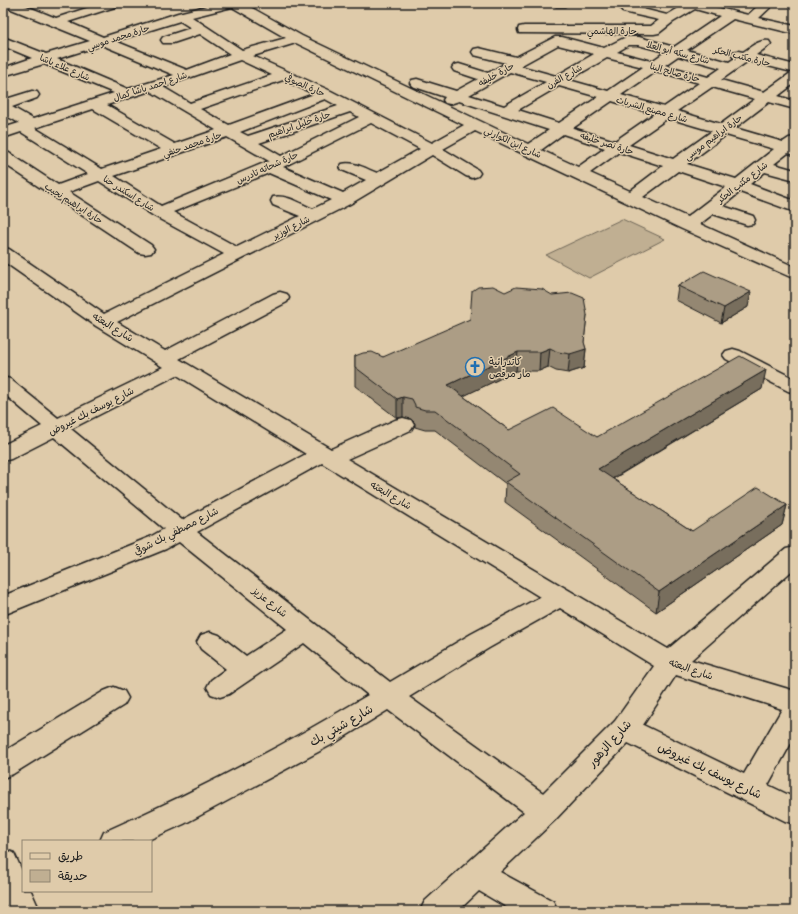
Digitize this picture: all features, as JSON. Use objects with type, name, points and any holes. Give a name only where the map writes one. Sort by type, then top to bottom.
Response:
[{"type":"street","points":[[8,3],[187,75]]},
{"type":"street","points":[[56,22],[114,3]]},
{"type":"street","name":"حارة محمد موسي","points":[[3,72],[103,42],[182,16],[234,3]]},
{"type":"street","name":"شارع ابن الكوارني","points":[[234,3],[297,39],[475,125],[688,225],[792,269]]},
{"type":"street","points":[[687,4],[795,30]]},
{"type":"street","name":"حارة الهاشمي","points":[[521,33],[652,30],[657,29],[687,4]]},
{"type":"street","points":[[75,5],[93,10]]},
{"type":"street","points":[[750,19],[770,7]]},
{"type":"street","points":[[627,9],[669,19]]},
{"type":"street","points":[[530,150],[731,14]]},
{"type":"street","name":"حارة الصوفي","points":[[182,16],[240,55],[326,94],[432,149],[472,173]]},
{"type":"street","points":[[579,173],[748,57],[770,24]]},
{"type":"street","points":[[168,40],[201,29]]},
{"type":"street","name":"حارة صالح البنا","points":[[521,33],[552,43],[562,41],[605,52],[795,105]]},
{"type":"street","name":"شارع احمد باشا كمال","points":[[3,133],[187,75],[240,55],[297,39]]},
{"type":"street","name":"شارع علاء باشا","points":[[3,41],[127,94]]},
{"type":"street","name":"شارع سكه أبو العلا","points":[[623,42],[638,41],[733,67]]},
{"type":"street","name":"شارع الفرن","points":[[506,111],[623,42]]},
{"type":"street","name":"حارة مكتب الحكر","points":[[690,42],[793,68]]},
{"type":"street","name":"حارة خليفه","points":[[438,106],[552,43]]},
{"type":"street","name":"شارع مصنع الشربات","points":[[479,52],[557,81],[723,129],[792,146]]},
{"type":"street","points":[[459,68],[490,78]]},
{"type":"street","name":"حارة ابراهيم موسى","points":[[631,198],[767,97],[793,68]]},
{"type":"street","points":[[188,108],[284,75]]},
{"type":"street","name":"حارة نصر خليفه","points":[[417,83],[738,185],[795,207]]},
{"type":"street","points":[[151,86],[247,142],[276,164],[344,200]]},
{"type":"street","name":"حارة محمد حنفي","points":[[56,191],[228,131],[326,94]]},
{"type":"street","points":[[3,105],[32,95]]},
{"type":"street","points":[[95,104],[173,150]]},
{"type":"street","name":"حارة خليل ابراهيم","points":[[247,142],[350,107]]},
{"type":"street","name":"شارع اسكندر حنا","points":[[3,108],[101,175],[160,212],[237,254]]},
{"type":"street","name":"حارة شحاته تادرس","points":[[160,212],[276,164],[371,117]]},
{"type":"street","name":"شارع الوزير","points":[[103,322],[344,200],[378,178],[475,125]]},
{"type":"street","name":"شارع مكتب الحكر","points":[[688,225],[763,166],[792,146]]},
{"type":"street","name":"حارة ابراهيم نجيب","points":[[3,156],[145,249]]},
{"type":"street","points":[[763,166],[795,175]]},
{"type":"street","points":[[348,167],[378,178]]},
{"type":"street","points":[[279,201],[313,215]]},
{"type":"street","points":[[710,207],[747,220]]},
{"type":"street","name":"شارع البعثه","points":[[3,253],[103,322],[670,663],[795,702]]},
{"type":"street","name":"شارع يوسف بك غيروض","points":[[3,454],[58,428],[280,298]]},
{"type":"street","points":[[733,355],[795,387]]},
{"type":"street","name":"شارع عزيز","points":[[3,383],[181,530],[388,696],[545,811]]},
{"type":"street","name":"شارع مصطفي بك شوقي","points":[[3,606],[136,553],[326,456],[403,425]]},
{"type":"street","name":"شارع الزهور","points":[[436,911],[545,811],[625,729],[670,663],[795,555]]},
{"type":"street","name":"شارع شيتي بك","points":[[117,840],[174,815],[251,775],[322,736],[480,641],[560,597]]},
{"type":"street","points":[[220,687],[306,630]]},
{"type":"street","points":[[210,642],[245,670]]},
{"type":"street","points":[[3,766],[114,698]]},
{"type":"street","points":[[750,790],[795,711]]},
{"type":"street","name":"شارع يوسف بك غيروض","points":[[625,729],[795,812]]},
{"type":"street","points":[[476,874],[542,911]]},
{"type":"green space","points":[[622,219],[665,239],[589,278],[546,255]]},
{"type":"building","points":[[704,271],[751,292],[724,308],[678,286]]},
{"type":"building","points":[[493,286],[505,292],[516,287],[542,289],[552,295],[572,293],[584,298],[587,315],[584,342],[586,349],[570,354],[558,352],[550,348],[540,352],[518,352],[448,385],[509,430],[553,408],[597,437],[740,356],[766,370],[598,469],[692,531],[758,487],[787,505],[659,592],[506,482],[520,474],[435,410],[425,410],[415,407],[412,399],[403,397],[397,399],[355,367],[355,356],[372,352],[383,357],[470,319],[472,291],[478,287]]},
{"type":"place","name":"كاتدرائية مار مرقص","points":[[475,367]]}]
